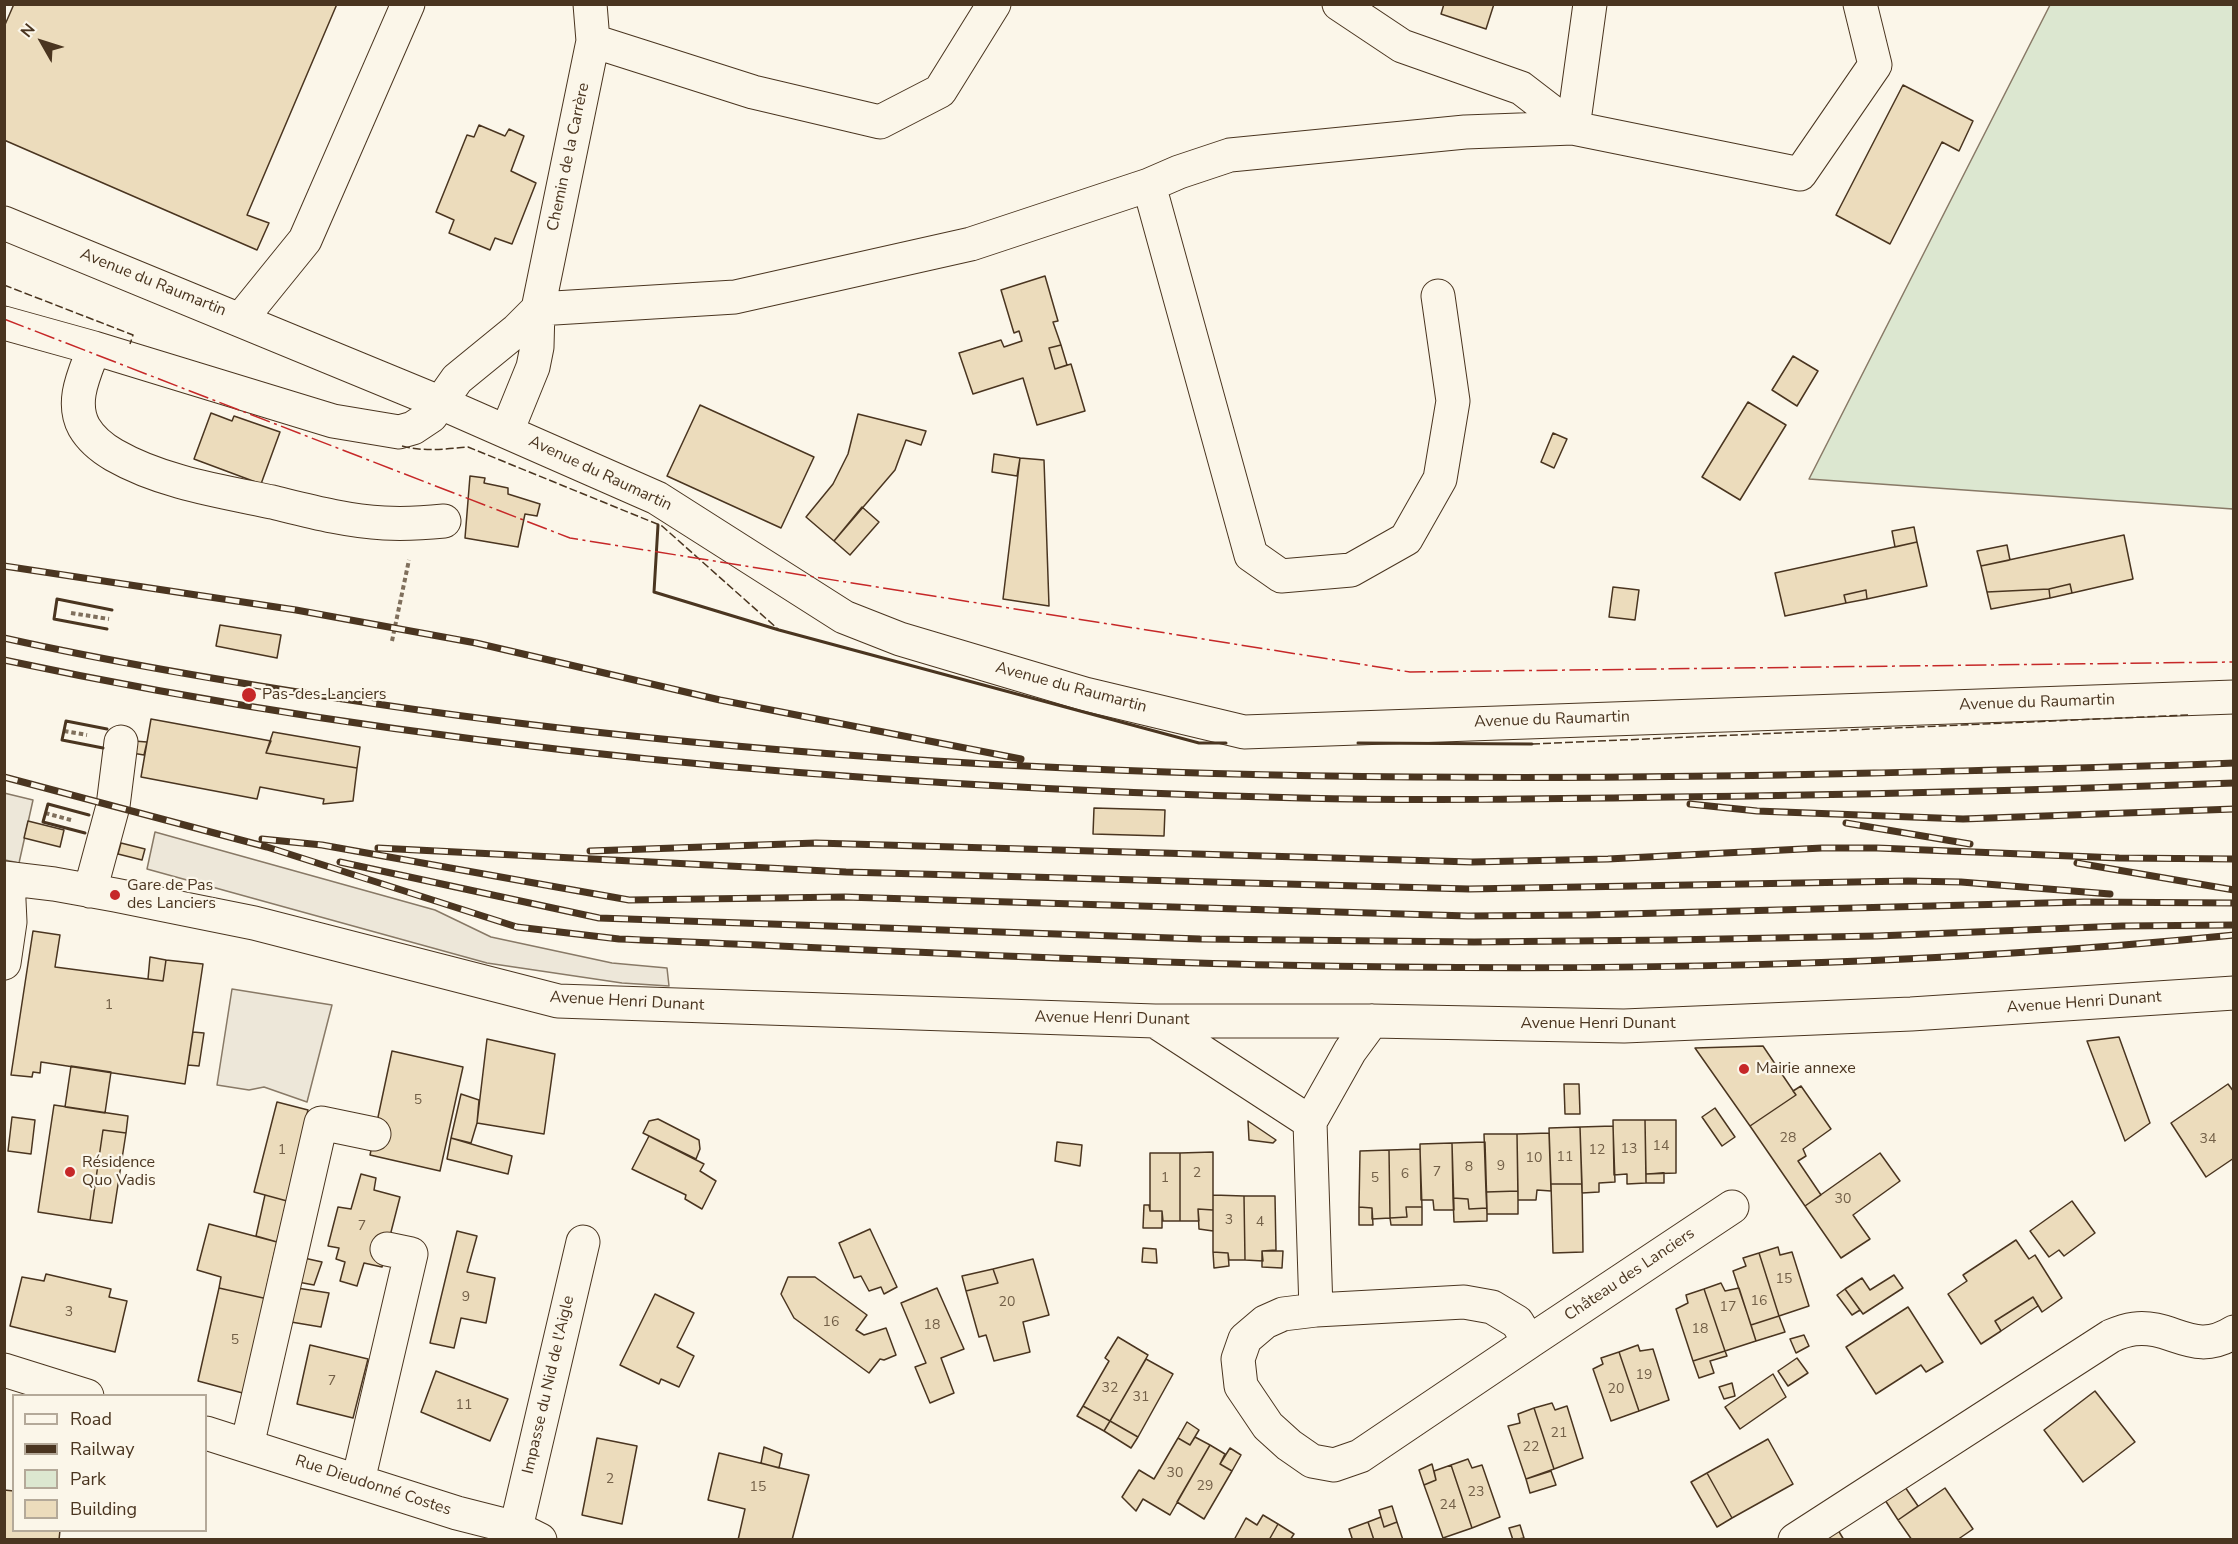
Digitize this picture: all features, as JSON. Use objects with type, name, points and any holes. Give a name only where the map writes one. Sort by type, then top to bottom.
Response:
[{"type":"street","points":[[241,319],[304,240],[408,4]]},
{"type":"street","name":"Chemin de la Carrère","points":[[507,431],[533,367],[537,347],[538,309],[592,41],[590,4]]},
{"type":"street","points":[[592,41],[753,92],[880,122],[940,91],[994,4]]},
{"type":"street","points":[[1339,4],[1402,46],[1521,88],[1573,128]]},
{"type":"street","points":[[1573,128],[1590,4]]},
{"type":"street","points":[[4,323],[333,421],[399,432],[414,428],[431,416],[450,387],[469,367],[517,330],[538,309],[735,297],[971,244],[1149,185],[1230,155],[1465,132],[1573,128],[1800,174],[1875,65],[1860,4]]},
{"type":"street","points":[[1149,185],[1251,555],[1281,576],[1351,570],[1406,539],[1440,479],[1453,401],[1438,296]]},
{"type":"street","name":"Avenue du Raumartin","points":[[4,223],[441,403],[657,498],[844,617],[900,639],[1085,694],[1244,732],[2234,697]]},
{"type":"street","points":[[94,348],[78,391],[78,407],[83,425],[95,442],[114,455],[154,473],[199,486],[342,518],[383,523],[430,523]]},
{"type":"street","points":[[90,891],[112,806],[121,742]]},
{"type":"street","points":[[4,963],[10,922],[6,879]]},
{"type":"street","name":"Avenue Henri Dunant","points":[[6,879],[54,884],[150,901],[254,923],[558,1001],[1155,1021],[1372,1021],[1624,1026],[1911,1014],[2234,993]]},
{"type":"street","points":[[1155,1021],[1310,1122]]},
{"type":"street","points":[[1316,1310],[1310,1122],[1350,1051],[1372,1021]]},
{"type":"street","points":[[247,1446],[321,1123],[374,1134]]},
{"type":"street","name":"Château des Lanciers","points":[[1529,1342],[1517,1322],[1492,1307],[1464,1302],[1316,1310],[1283,1314],[1264,1322],[1245,1339],[1238,1359],[1241,1386],[1268,1426],[1288,1445],[1312,1461],[1334,1465],[1360,1456],[1732,1207]]},
{"type":"street","name":"Impasse du Nid de l'Aigle","points":[[528,1534],[583,1242]]},
{"type":"street","points":[[358,1481],[411,1254],[387,1249]]},
{"type":"street","points":[[1795,1539],[2111,1335],[2134,1329],[2161,1332],[2196,1343],[2220,1341],[2234,1332]]},
{"type":"street","points":[[4,1370],[84,1394]]},
{"type":"street","name":"Rue Dieudonné Costes","points":[[207,1433],[358,1481],[454,1526],[528,1534]]},
{"type":"path","points":[[392,641],[430,523]]},
{"type":"path","points":[[71,613],[109,619]]},
{"type":"path","points":[[45,813],[75,821]]},
{"type":"green space","points":[[2050,5],[2233,5],[2233,509],[1809,479]]},
{"type":"shaded area","points":[[4,793],[33,800],[19,863],[5,860]]},
{"type":"shaded area","points":[[155,832],[435,910],[491,937],[612,963],[667,968],[669,986],[622,983],[487,963],[147,869]]},
{"type":"shaded area","points":[[232,989],[332,1005],[307,1102],[264,1087],[249,1090],[217,1085]]},
{"type":"building","points":[[14,4],[337,4],[247,215],[269,223],[257,250],[4,140],[4,27]]},
{"type":"building","points":[[1444,4],[1494,4],[1486,29],[1441,14]]},
{"type":"building","points":[[1903,85],[1973,121],[1959,151],[1942,142],[1890,244],[1836,215]]},
{"type":"building","points":[[479,125],[505,136],[509,129],[524,136],[511,171],[536,183],[512,244],[495,238],[490,250],[449,233],[454,220],[436,212],[467,135],[474,137]]},
{"type":"building","points":[[1045,276],[1058,321],[1053,322],[1061,345],[1049,348],[1055,369],[1071,364],[1085,411],[1037,425],[1023,378],[973,394],[959,353],[1001,340],[1004,347],[1022,341],[1019,331],[1014,333],[1001,290]]},
{"type":"building","points":[[1061,345],[1067,365],[1055,369],[1049,348]]},
{"type":"building","points":[[1793,356],[1818,371],[1797,406],[1772,390]]},
{"type":"building","points":[[1748,402],[1786,425],[1740,500],[1702,477]]},
{"type":"building","points":[[700,405],[814,457],[781,528],[667,476]]},
{"type":"building","points":[[211,413],[232,421],[234,416],[280,432],[261,484],[194,459]]},
{"type":"building","points":[[858,414],[926,431],[921,445],[906,440],[895,470],[834,541],[806,517],[833,484],[848,454]]},
{"type":"building","points":[[1553,433],[1567,439],[1554,468],[1541,462]]},
{"type":"building","points":[[994,454],[1020,458],[1017,476],[992,472]]},
{"type":"building","points":[[1020,458],[1044,460],[1049,606],[1003,599]]},
{"type":"building","points":[[470,476],[485,478],[484,483],[508,488],[508,494],[540,504],[537,516],[525,514],[518,547],[465,538]]},
{"type":"building","points":[[862,507],[879,522],[850,555],[834,541]]},
{"type":"building","points":[[1914,527],[1917,542],[1895,547],[1892,531]]},
{"type":"building","points":[[2124,535],[2133,579],[2072,593],[2070,584],[2049,589],[1987,592],[1981,566]]},
{"type":"building","points":[[1917,542],[1927,586],[1867,599],[1866,590],[1844,595],[1846,603],[1785,616],[1775,573]]},
{"type":"building","points":[[2007,545],[2010,560],[1981,566],[1977,551]]},
{"type":"building","points":[[2070,584],[2072,593],[2050,598],[2049,589]]},
{"type":"building","points":[[1613,587],[1639,590],[1635,620],[1609,617]]},
{"type":"building","points":[[2049,589],[2050,598],[1991,609],[1987,592]]},
{"type":"building","points":[[1866,590],[1867,599],[1846,603],[1844,595]]},
{"type":"building","points":[[220,625],[281,635],[277,658],[216,646]]},
{"type":"building","name":"Pas-des-Lanciers","points":[[151,719],[271,741],[266,753],[357,768],[353,801],[323,804],[324,799],[260,787],[257,799],[141,777]]},
{"type":"building","points":[[273,732],[360,747],[357,768],[266,753]]},
{"type":"building","points":[[134,741],[147,742],[144,755],[132,753]]},
{"type":"building","points":[[1094,808],[1165,810],[1164,836],[1093,834]]},
{"type":"building","points":[[28,821],[64,830],[60,847],[24,838]]},
{"type":"building","points":[[121,843],[145,849],[142,860],[118,854]]},
{"type":"building","points":[[33,931],[60,935],[55,967],[163,981],[166,960],[203,964],[185,1084],[41,1062],[40,1073],[33,1072],[32,1077],[11,1075]]},
{"type":"building","points":[[150,957],[166,960],[163,981],[148,979]]},
{"type":"building","points":[[193,1032],[204,1033],[199,1066],[188,1065]]},
{"type":"building","points":[[2119,1037],[2150,1123],[2125,1141],[2087,1041]]},
{"type":"building","points":[[487,1039],[555,1054],[544,1134],[477,1123]]},
{"type":"building","name":"Mairie annexe","points":[[1763,1046],[1796,1095],[1750,1126],[1695,1048]]},
{"type":"building","points":[[392,1051],[463,1067],[440,1171],[370,1155]]},
{"type":"building","points":[[71,1066],[111,1072],[105,1113],[65,1107]]},
{"type":"building","points":[[1564,1084],[1579,1084],[1580,1114],[1565,1114]]},
{"type":"building","points":[[2228,1084],[2234,1092],[2234,1158],[2206,1177],[2171,1123]]},
{"type":"building","points":[[1801,1086],[1831,1129],[1803,1149],[1806,1156],[1798,1161],[1821,1195],[1805,1206],[1750,1126],[1796,1095],[1793,1091]]},
{"type":"building","points":[[461,1094],[479,1100],[477,1123],[471,1143],[451,1138]]},
{"type":"building","points":[[277,1102],[308,1110],[287,1201],[254,1192]]},
{"type":"building","name":"Résidence Quo Vadis","points":[[54,1105],[128,1116],[126,1133],[103,1130],[90,1220],[38,1212]]},
{"type":"building","points":[[1715,1108],[1735,1137],[1722,1146],[1702,1117]]},
{"type":"building","points":[[12,1117],[35,1120],[31,1154],[8,1151]]},
{"type":"building","points":[[658,1119],[699,1140],[700,1149],[696,1159],[643,1133],[649,1121]]},
{"type":"building","points":[[1613,1120],[1645,1120],[1646,1183],[1627,1184],[1627,1174],[1614,1175]]},
{"type":"building","points":[[1645,1120],[1676,1120],[1676,1173],[1646,1174]]},
{"type":"building","points":[[1248,1121],[1276,1140],[1273,1143],[1249,1140]]},
{"type":"building","points":[[1613,1126],[1615,1182],[1599,1183],[1599,1192],[1582,1193],[1580,1127]]},
{"type":"building","points":[[1580,1127],[1582,1184],[1551,1184],[1549,1128]]},
{"type":"building","points":[[103,1130],[126,1133],[112,1223],[90,1220]]},
{"type":"building","points":[[1549,1133],[1551,1191],[1537,1190],[1536,1200],[1518,1200],[1517,1134]]},
{"type":"building","points":[[1484,1134],[1517,1134],[1518,1191],[1486,1192]]},
{"type":"building","points":[[649,1136],[704,1164],[700,1171],[716,1181],[702,1209],[685,1199],[686,1195],[632,1169]]},
{"type":"building","points":[[451,1138],[512,1156],[508,1174],[447,1159]]},
{"type":"building","points":[[1057,1142],[1082,1145],[1080,1166],[1055,1161]]},
{"type":"building","points":[[1485,1142],[1487,1208],[1469,1209],[1468,1199],[1453,1198],[1452,1143]]},
{"type":"building","points":[[1452,1143],[1454,1210],[1434,1210],[1433,1200],[1421,1200],[1420,1144]]},
{"type":"building","points":[[1420,1149],[1422,1207],[1406,1207],[1407,1217],[1390,1218],[1389,1150]]},
{"type":"building","points":[[1389,1150],[1390,1218],[1372,1219],[1372,1208],[1359,1207],[1360,1151]]},
{"type":"building","points":[[1213,1152],[1213,1210],[1198,1209],[1199,1221],[1180,1221],[1180,1153]]},
{"type":"building","points":[[1150,1153],[1180,1153],[1180,1221],[1163,1221],[1162,1211],[1150,1211]]},
{"type":"building","points":[[1880,1153],[1900,1181],[1853,1215],[1870,1239],[1841,1258],[1805,1206]]},
{"type":"building","points":[[1664,1173],[1664,1183],[1646,1183],[1646,1174]]},
{"type":"building","points":[[361,1174],[376,1178],[374,1190],[400,1197],[382,1267],[364,1263],[357,1286],[340,1281],[345,1262],[336,1259],[339,1248],[328,1246],[338,1207],[351,1209]]},
{"type":"building","points":[[1551,1184],[1582,1184],[1583,1252],[1553,1253]]},
{"type":"building","points":[[1518,1191],[1518,1214],[1487,1214],[1486,1192]]},
{"type":"building","points":[[265,1195],[287,1201],[277,1242],[256,1236]]},
{"type":"building","points":[[1213,1195],[1244,1196],[1245,1260],[1229,1260],[1228,1253],[1213,1252]]},
{"type":"building","points":[[1244,1196],[1275,1196],[1276,1250],[1262,1251],[1263,1261],[1245,1260]]},
{"type":"building","points":[[1453,1198],[1468,1199],[1469,1209],[1487,1208],[1487,1221],[1454,1222]]},
{"type":"building","points":[[2072,1201],[2095,1233],[2064,1256],[2059,1250],[2049,1257],[2030,1231]]},
{"type":"building","points":[[1144,1205],[1149,1205],[1150,1211],[1162,1211],[1162,1228],[1143,1228]]},
{"type":"building","points":[[1359,1207],[1372,1208],[1373,1225],[1359,1225]]},
{"type":"building","points":[[1406,1207],[1422,1207],[1422,1225],[1391,1225],[1390,1218],[1407,1217]]},
{"type":"building","points":[[1198,1209],[1213,1210],[1213,1231],[1199,1229]]},
{"type":"building","points":[[209,1224],[277,1242],[267,1286],[275,1288],[272,1300],[219,1288],[221,1277],[197,1270]]},
{"type":"building","points":[[870,1229],[897,1287],[884,1294],[881,1287],[869,1291],[861,1276],[854,1278],[839,1243]]},
{"type":"building","points":[[457,1231],[477,1236],[467,1272],[495,1278],[486,1323],[461,1318],[454,1348],[430,1343]]},
{"type":"building","points":[[2016,1240],[2029,1259],[2035,1255],[2062,1298],[2042,1312],[2033,1297],[1995,1321],[2001,1331],[1981,1344],[1948,1294],[1967,1281],[1963,1275]]},
{"type":"building","points":[[1778,1247],[1780,1255],[1792,1252],[1809,1306],[1779,1316],[1759,1253]]},
{"type":"building","points":[[1143,1248],[1156,1249],[1157,1263],[1142,1262]]},
{"type":"building","points":[[1262,1251],[1283,1251],[1282,1268],[1262,1267]]},
{"type":"building","points":[[1213,1252],[1228,1253],[1229,1266],[1214,1268]]},
{"type":"building","points":[[1759,1253],[1779,1316],[1751,1325],[1733,1271],[1746,1266],[1743,1258]]},
{"type":"building","points":[[304,1258],[322,1262],[314,1285],[298,1282]]},
{"type":"building","points":[[1033,1259],[1049,1315],[1023,1322],[1030,1352],[994,1361],[986,1335],[979,1337],[966,1291],[998,1283],[993,1269]]},
{"type":"building","points":[[993,1269],[998,1283],[966,1291],[962,1276]]},
{"type":"building","points":[[46,1274],[111,1289],[109,1297],[127,1301],[115,1352],[10,1326],[22,1277],[44,1281]]},
{"type":"building","points":[[1894,1275],[1903,1288],[1863,1314],[1845,1289],[1862,1278],[1870,1290]]},
{"type":"building","points":[[788,1277],[815,1277],[867,1315],[856,1330],[864,1335],[886,1328],[896,1355],[884,1360],[880,1359],[869,1373],[794,1318],[781,1294]]},
{"type":"building","points":[[1721,1283],[1725,1291],[1739,1288],[1756,1341],[1725,1351],[1704,1289]]},
{"type":"building","points":[[219,1288],[272,1300],[250,1395],[198,1381]]},
{"type":"building","points":[[297,1288],[329,1293],[321,1327],[291,1322]]},
{"type":"building","points":[[937,1288],[964,1349],[941,1358],[954,1393],[930,1403],[915,1367],[926,1363],[901,1303]]},
{"type":"building","points":[[1704,1289],[1725,1351],[1693,1361],[1676,1309],[1688,1303],[1686,1295]]},
{"type":"building","points":[[1845,1289],[1860,1310],[1852,1315],[1837,1295]]},
{"type":"building","points":[[655,1294],[694,1313],[677,1347],[694,1356],[679,1387],[661,1379],[659,1384],[620,1365]]},
{"type":"building","points":[[2033,1297],[2038,1306],[2001,1331],[1995,1321]]},
{"type":"building","points":[[1908,1307],[1943,1362],[1926,1372],[1921,1365],[1876,1394],[1846,1347]]},
{"type":"building","points":[[1779,1316],[1785,1332],[1756,1341],[1751,1325]]},
{"type":"building","points":[[1804,1335],[1809,1346],[1796,1353],[1790,1339]]},
{"type":"building","points":[[1118,1337],[1148,1355],[1110,1421],[1083,1406],[1109,1361],[1105,1358]]},
{"type":"building","points":[[310,1345],[368,1359],[353,1418],[297,1404]]},
{"type":"building","points":[[1638,1345],[1640,1351],[1653,1349],[1669,1400],[1639,1411],[1619,1352]]},
{"type":"building","points":[[1725,1351],[1727,1356],[1710,1361],[1714,1373],[1699,1378],[1693,1361]]},
{"type":"building","points":[[1619,1352],[1639,1411],[1611,1421],[1593,1369],[1603,1364],[1601,1358]]},
{"type":"building","points":[[1797,1358],[1808,1373],[1788,1386],[1778,1371]]},
{"type":"building","points":[[1146,1359],[1173,1374],[1138,1437],[1110,1421]]},
{"type":"building","points":[[436,1371],[508,1399],[490,1441],[421,1412]]},
{"type":"building","points":[[1773,1374],[1786,1397],[1740,1429],[1725,1407]]},
{"type":"building","points":[[1732,1383],[1735,1396],[1724,1399],[1719,1387]]},
{"type":"building","points":[[2095,1391],[2135,1442],[2083,1482],[2044,1430]]},
{"type":"building","points":[[1552,1403],[1555,1410],[1567,1406],[1583,1458],[1554,1469],[1534,1408]]},
{"type":"building","points":[[1083,1406],[1110,1421],[1104,1431],[1077,1416]]},
{"type":"building","points":[[1534,1408],[1554,1469],[1526,1479],[1508,1426],[1520,1423],[1518,1414]]},
{"type":"building","points":[[1110,1421],[1138,1437],[1131,1448],[1104,1431]]},
{"type":"building","points":[[1187,1422],[1199,1430],[1190,1445],[1178,1438]]},
{"type":"building","points":[[1195,1437],[1210,1445],[1170,1515],[1143,1499],[1136,1511],[1122,1497],[1139,1470],[1154,1479],[1178,1438],[1190,1445]]},
{"type":"building","points":[[597,1438],[637,1446],[622,1524],[582,1515]]},
{"type":"building","points":[[1768,1439],[1793,1484],[1732,1518],[1707,1473]]},
{"type":"building","points":[[1210,1445],[1225,1454],[1220,1464],[1232,1471],[1204,1519],[1177,1502]]},
{"type":"building","points":[[764,1447],[782,1454],[779,1468],[761,1463]]},
{"type":"building","points":[[1230,1448],[1241,1455],[1232,1471],[1220,1464]]},
{"type":"building","points":[[719,1453],[809,1475],[792,1540],[738,1540],[745,1509],[708,1500]]},
{"type":"building","points":[[1468,1459],[1472,1468],[1482,1465],[1500,1517],[1472,1528],[1451,1465]]},
{"type":"building","points":[[1432,1464],[1436,1480],[1424,1485],[1419,1470]]},
{"type":"building","points":[[1451,1465],[1472,1528],[1443,1538],[1424,1485],[1436,1480],[1434,1471]]},
{"type":"building","points":[[1551,1471],[1556,1485],[1530,1493],[1526,1479]]},
{"type":"building","points":[[1707,1473],[1732,1518],[1717,1527],[1691,1482]]},
{"type":"building","points":[[1905,1487],[1918,1506],[1898,1520],[1885,1500]]},
{"type":"building","points":[[1945,1488],[1973,1529],[1957,1540],[1912,1540],[1898,1520]]},
{"type":"building","points":[[4,1490],[12,1491],[12,1532],[60,1532],[59,1540],[4,1540]]},
{"type":"building","points":[[1392,1506],[1397,1522],[1384,1527],[1379,1510]]},
{"type":"building","points":[[1263,1515],[1278,1524],[1269,1540],[1234,1540],[1246,1518],[1257,1525]]},
{"type":"building","points":[[1381,1517],[1384,1527],[1397,1522],[1403,1540],[1374,1540],[1368,1522]]},
{"type":"building","points":[[1368,1522],[1374,1540],[1349,1540],[1352,1538],[1349,1529]]},
{"type":"building","points":[[1278,1524],[1294,1534],[1290,1540],[1269,1540]]},
{"type":"building","points":[[1520,1525],[1524,1538],[1513,1540],[1509,1528]]},
{"type":"building","points":[[1838,1530],[1844,1540],[1823,1540]]},
{"type":"railway","points":[[4,566],[296,610],[476,643],[720,700],[1021,759]]},
{"type":"railway","points":[[4,638],[232,682],[557,728],[744,747],[932,761],[1308,776],[1497,778],[1874,773],[2234,763]]},
{"type":"railway","points":[[4,660],[164,692],[487,741],[649,759],[974,785],[1137,793],[1439,800],[1882,794],[2234,783]]},
{"type":"railway","points":[[4,777],[267,847],[517,927],[619,939],[1194,963],[1516,968],[1755,965],[1875,960],[2115,946],[2234,935]]},
{"type":"railway","points":[[1690,804],[1757,811],[1963,819],[2234,809]]},
{"type":"railway","points":[[1846,823],[1970,844]]},
{"type":"railway","points":[[262,839],[322,845],[629,900],[845,897],[1468,916],[2084,902],[2234,903]]},
{"type":"railway","points":[[590,851],[816,843],[1472,862],[1608,859],[1822,848],[1877,848],[2119,858],[2234,859]]},
{"type":"railway","points":[[378,848],[846,872],[1469,889],[1908,881],[1961,882],[2110,894]]},
{"type":"railway","points":[[340,862],[599,918],[1200,939],[1474,942],[1670,940],[1877,936],[2122,926],[2234,925]]},
{"type":"railway","points":[[2077,863],[2234,890]]},
{"type":"fence","points":[[4,285],[133,335],[130,344]]},
{"type":"fence","points":[[402,446],[427,449],[468,447],[662,526],[779,630]]},
{"type":"fence","points":[[1532,744],[2188,715]]},
{"type":"wall","points":[[658,525],[654,592],[779,630],[1199,743],[1226,743]]},
{"type":"wall","points":[[107,629],[54,619],[57,599],[112,610]]},
{"type":"wall","points":[[103,748],[62,740],[66,721],[107,729]]},
{"type":"wall","points":[[1358,743],[1532,744]]},
{"type":"wall","points":[[85,833],[43,822],[48,804],[89,815]]},
{"type":"power","points":[[4,319],[570,538],[1410,672],[2234,662]]},
{"type":"place","name":"Pas-des-Lanciers","points":[[249,695]]},
{"type":"place","name":"Gare de Pas des Lanciers","points":[[115,895]]},
{"type":"place","name":"Mairie annexe","points":[[1744,1069]]},
{"type":"place","name":"Résidence Quo Vadis","points":[[70,1172]]}]
